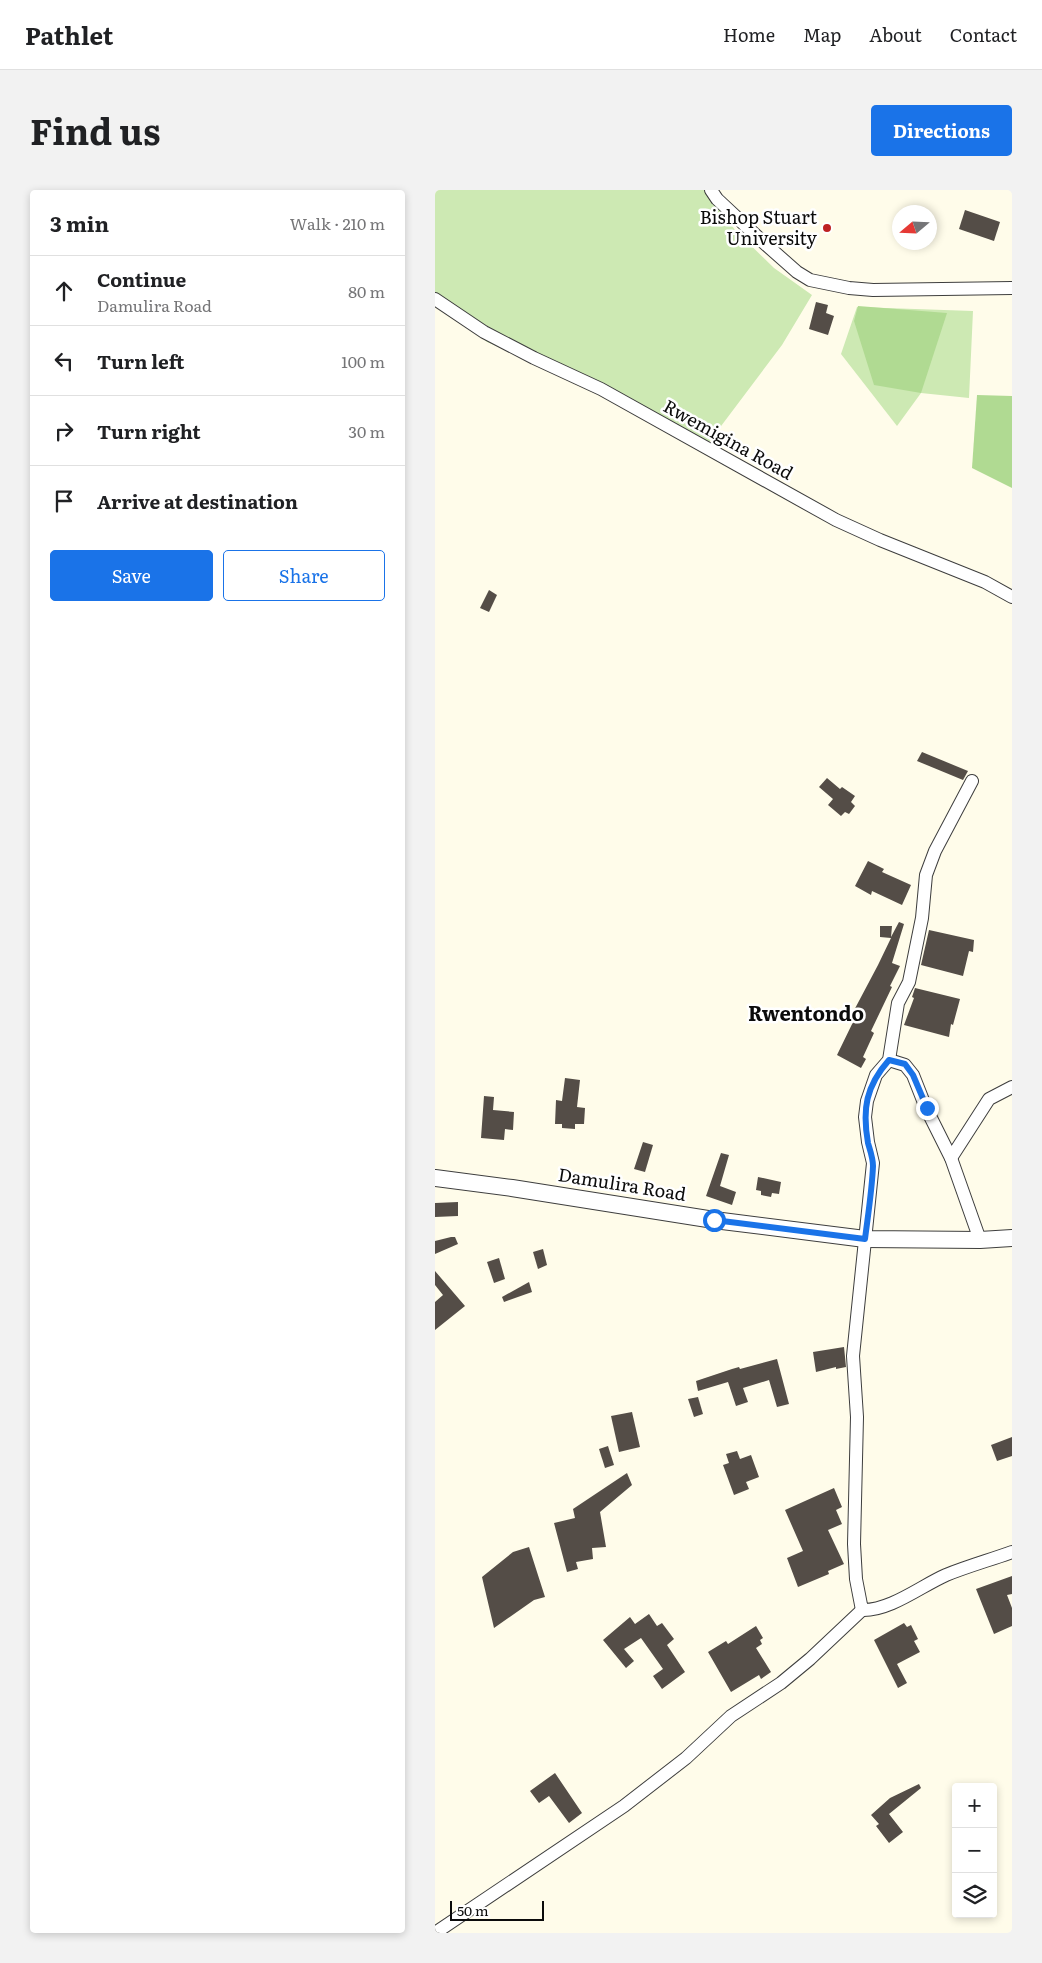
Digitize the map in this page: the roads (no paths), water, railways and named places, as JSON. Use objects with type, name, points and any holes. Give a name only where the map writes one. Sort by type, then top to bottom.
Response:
[{"type":"street","points":[[711,190],[717,199],[770,248],[797,272],[810,280],[849,288],[873,290],[1012,288]]},
{"type":"street","name":"Rwemigina Road","points":[[435,298],[484,332],[601,389],[836,520],[880,540],[985,582],[1012,597]]},
{"type":"street","points":[[862,1610],[856,1579],[854,1544],[857,1417],[853,1356],[873,1164],[865,1117],[867,1100],[876,1074],[889,1060],[898,1003],[909,982],[911,973],[922,918],[927,875],[935,851],[972,780]]},
{"type":"street","points":[[889,1060],[905,1064],[913,1075],[951,1158],[981,1240]]},
{"type":"street","points":[[951,1158],[989,1099],[1012,1087]]},
{"type":"street","name":"Damulira Road","points":[[435,1178],[512,1188],[687,1216],[865,1239],[981,1240],[1012,1238]]},
{"type":"street","points":[[435,1933],[624,1806],[686,1758],[731,1716],[781,1683],[810,1659],[862,1610],[871,1610],[884,1606],[947,1575],[1012,1552]]},
{"type":"place","name":"Bishop Stuart University","points":[[827,228]]},
{"type":"district","name":"Rwentondo","points":[[806,1014]]}]
